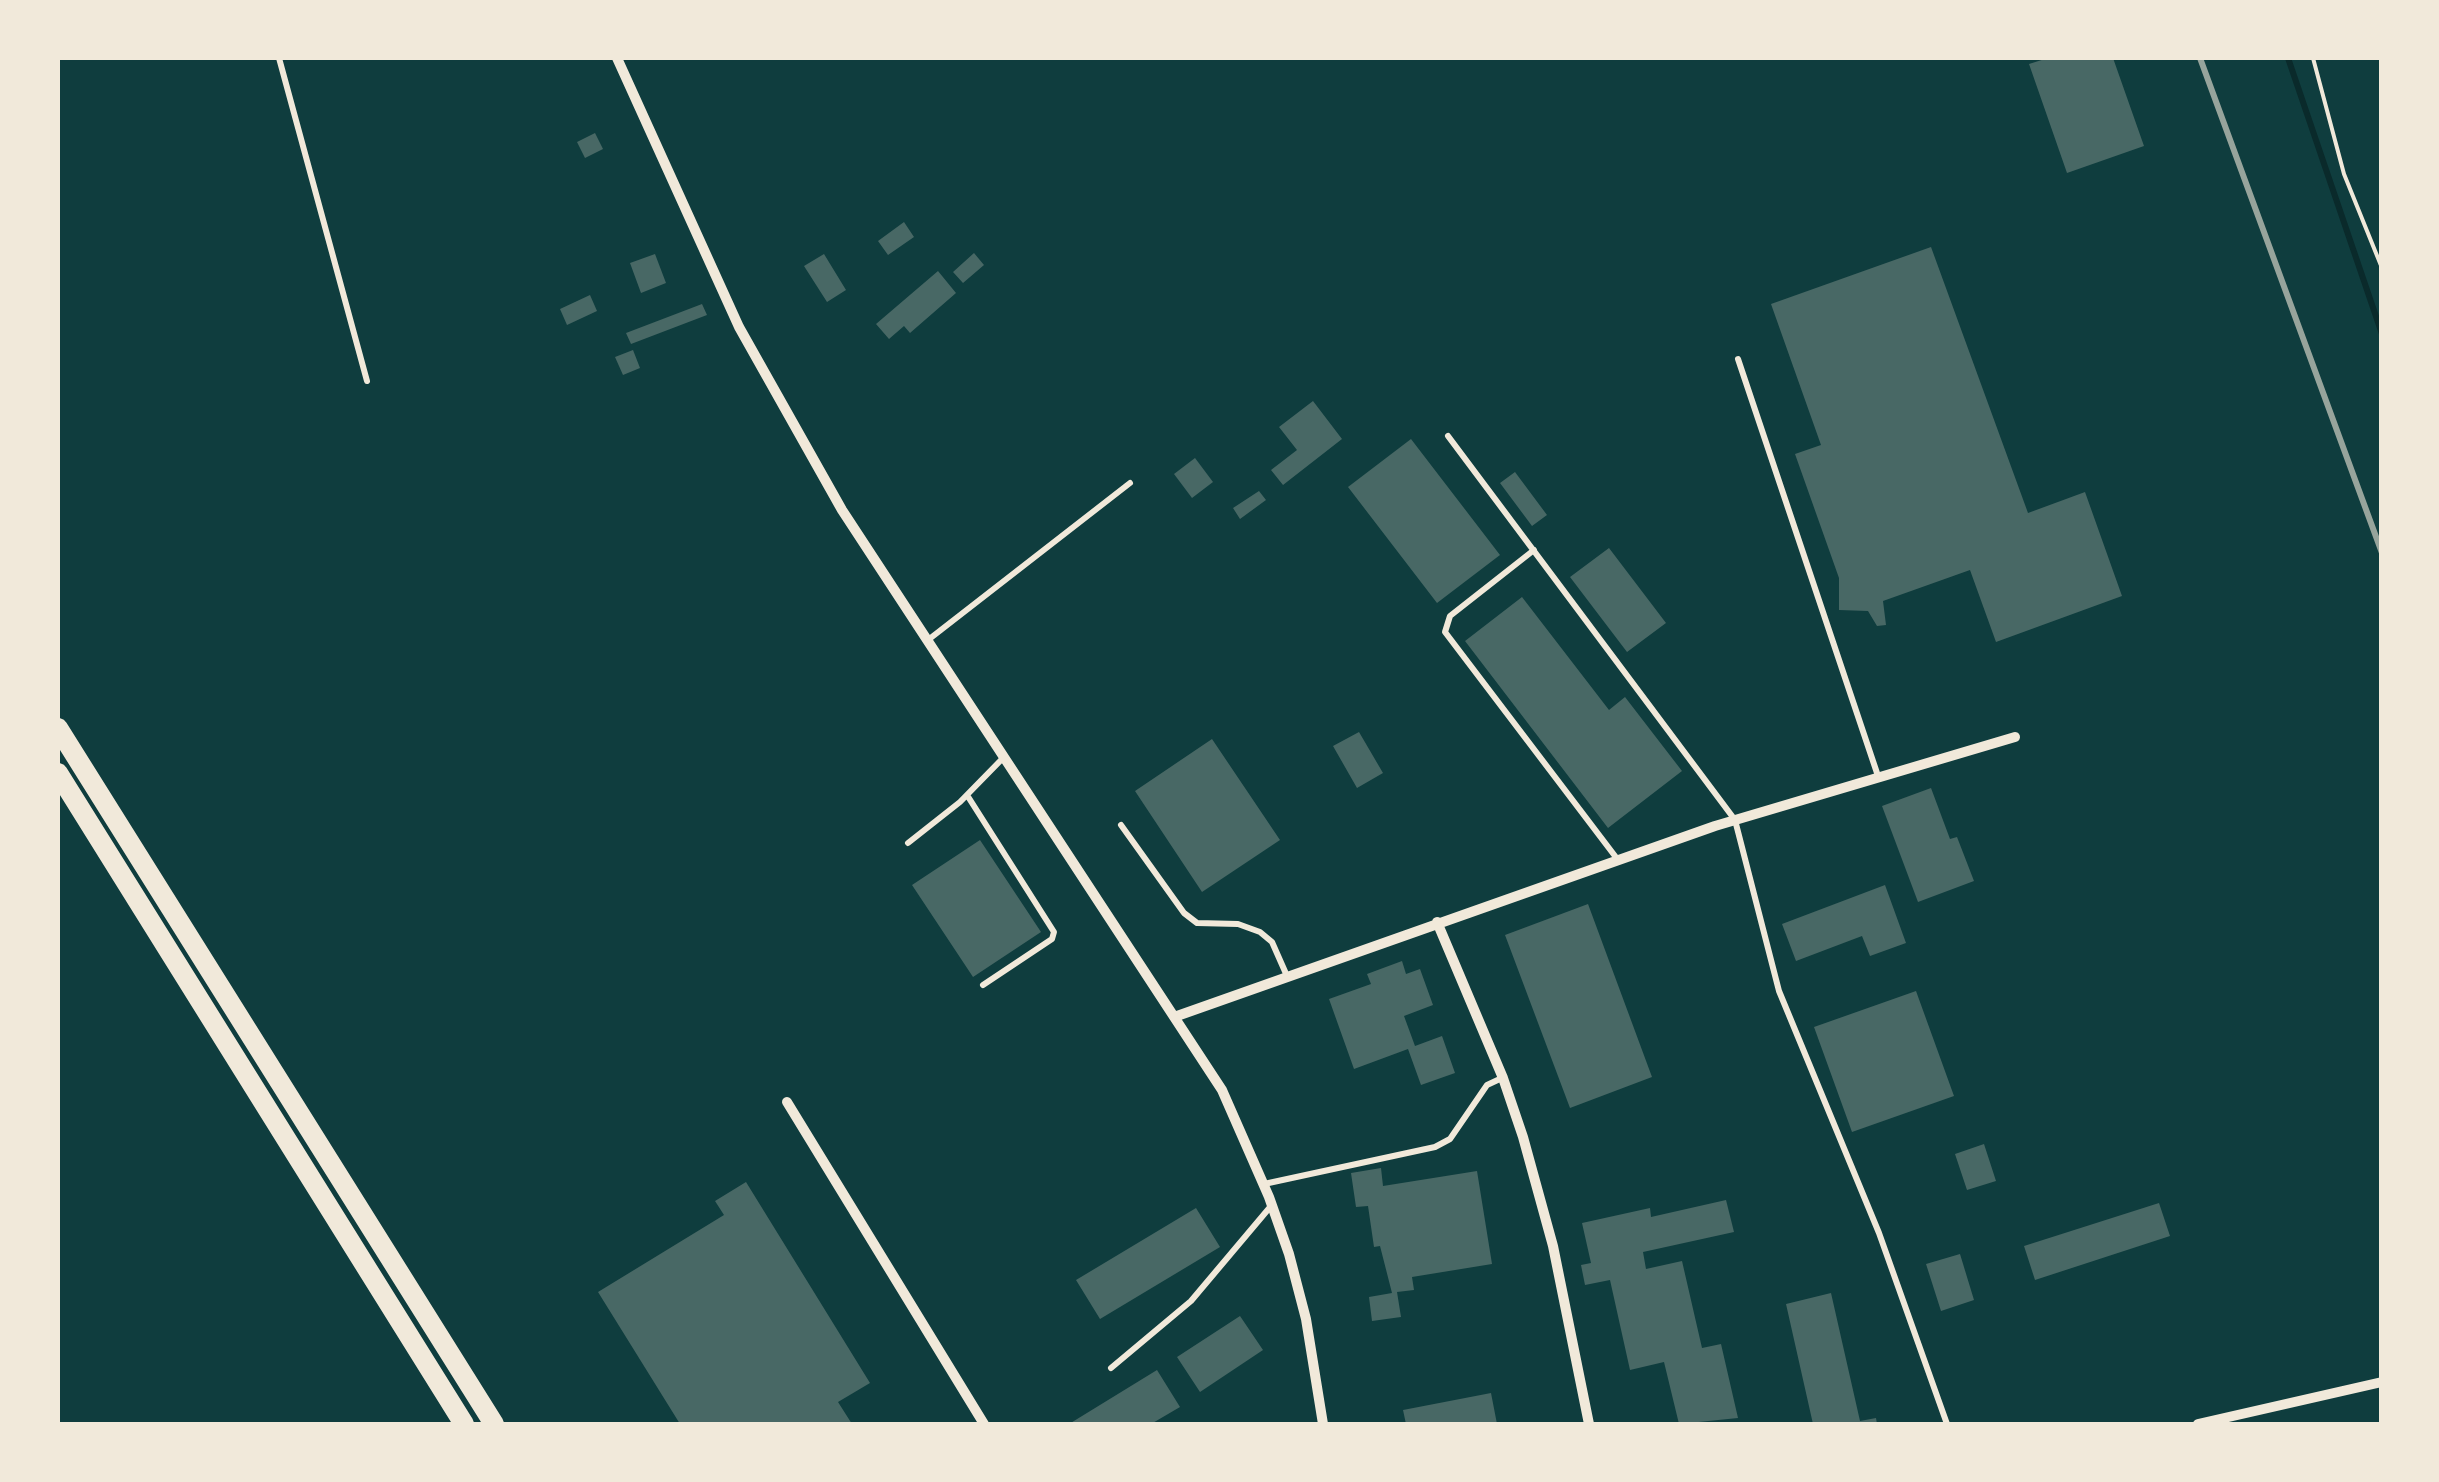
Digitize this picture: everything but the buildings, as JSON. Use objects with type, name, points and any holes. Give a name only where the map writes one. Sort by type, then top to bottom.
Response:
[{"type":"highway","points":[[58,728],[494,1424]]},
{"type":"highway","points":[[58,773],[464,1424]]},
{"type":"street","points":[[620,59],[738,326],[842,510],[1222,1090],[1272,1204],[1306,1319],[1323,1424]]},
{"type":"street","points":[[1176,1016],[1735,820],[2015,737]]},
{"type":"street","points":[[1437,922],[1503,1078],[1548,1229],[1590,1424]]},
{"type":"street","points":[[787,1102],[984,1424]]},
{"type":"street","points":[[2198,1424],[2382,1382]]},
{"type":"lane","points":[[279,58],[367,380]]},
{"type":"lane","points":[[1738,360],[1878,778]]},
{"type":"lane","points":[[1448,436],[1735,820],[1779,991],[1878,1233],[1947,1424]]},
{"type":"lane","points":[[928,640],[1130,483]]},
{"type":"lane","points":[[1534,550],[1450,616],[1445,632],[1618,860]]},
{"type":"lane","points":[[908,843],[967,795],[1005,756]]},
{"type":"lane","points":[[967,795],[1054,932],[1052,939],[982,985]]},
{"type":"lane","points":[[1120,825],[1184,913],[1197,922],[1238,924],[1260,932],[1272,942],[1286,976]]},
{"type":"lane","points":[[1264,1184],[1435,1147],[1450,1139],[1487,1085],[1503,1078]]},
{"type":"lane","points":[[1111,1368],[1190,1301],[1272,1204]]},
{"type":"path","points":[[2314,58],[2344,174],[2382,268]]},
{"type":"waterway","points":[[2288,58],[2382,334]]},
{"type":"railway","points":[[2200,58],[2382,553]]}]
